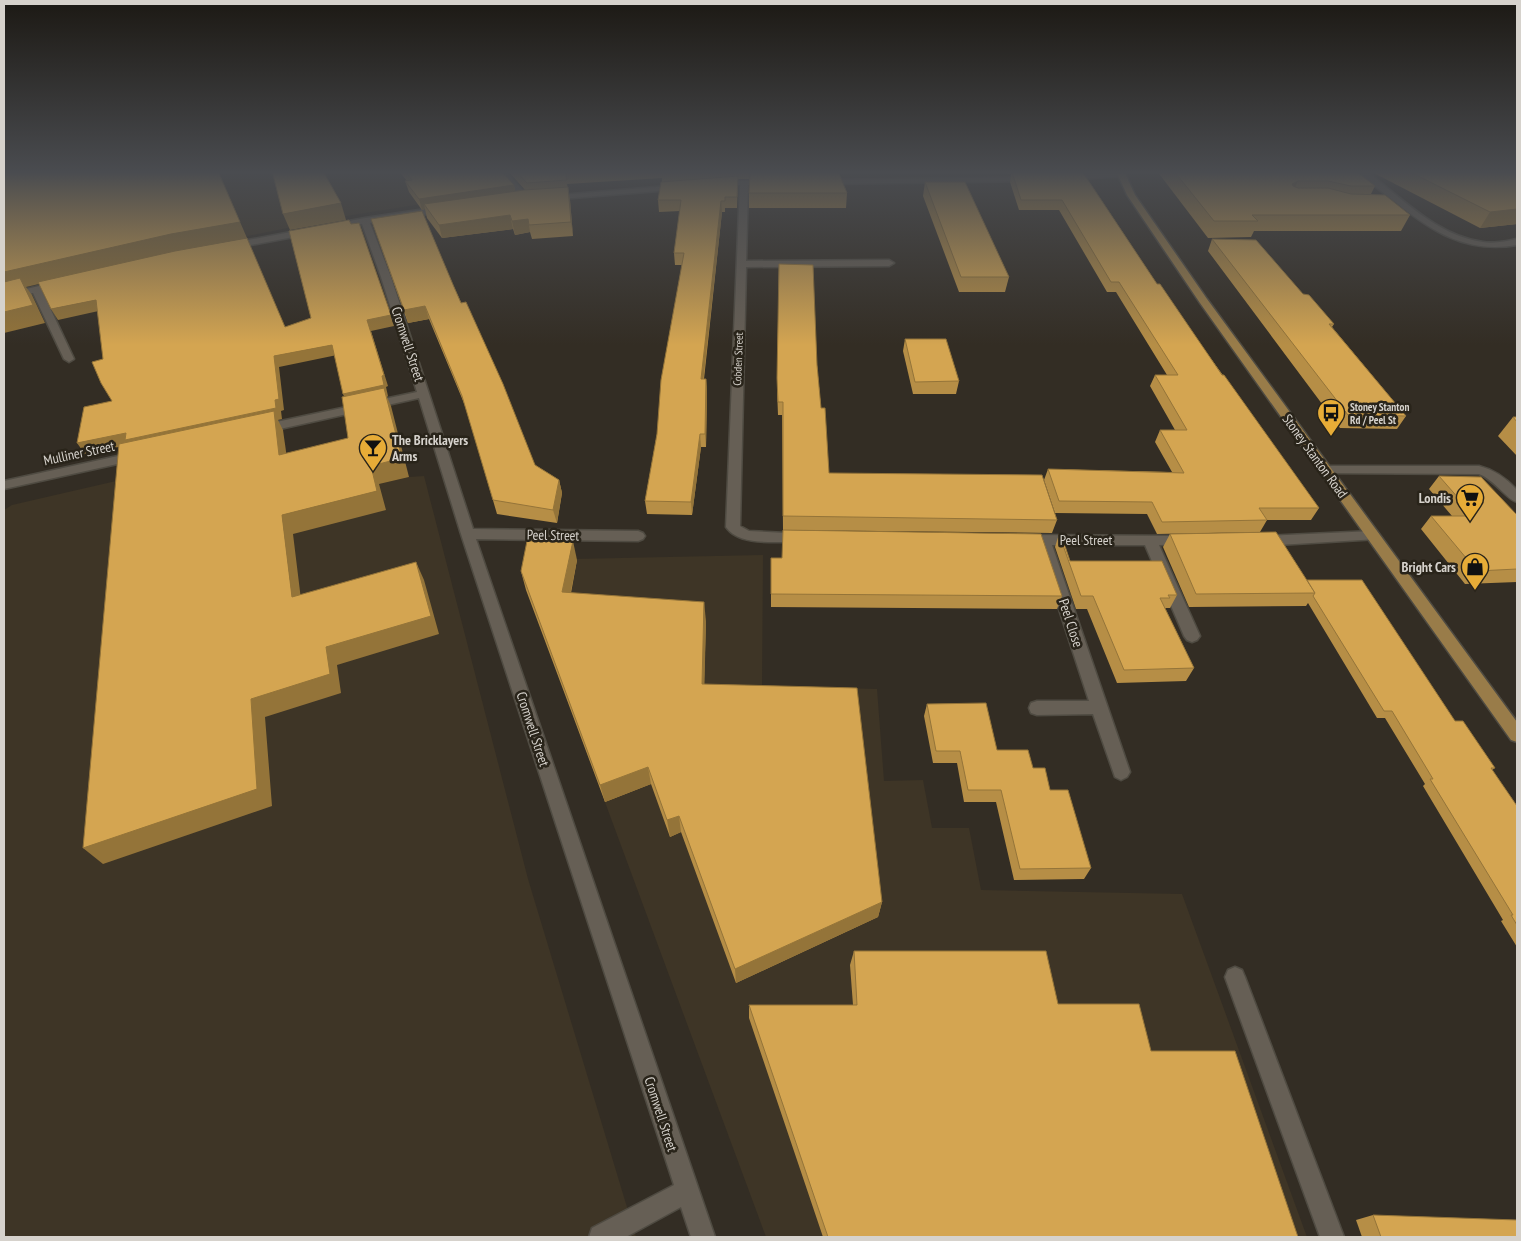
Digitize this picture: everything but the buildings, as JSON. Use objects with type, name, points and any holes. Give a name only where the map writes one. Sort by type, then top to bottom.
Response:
[{"type":"main road","name":"Stoney Stanton Road","points":[[1154,229],[1203,301],[1517,735]]},
{"type":"street","points":[[218,248],[322,229]]},
{"type":"street","name":"Cromwell Street","points":[[368,229],[703,1237]]},
{"type":"street","name":"Cobden Street","points":[[743,229],[733,527],[740,534],[747,536],[816,537]]},
{"type":"street","points":[[1439,229],[1460,239],[1485,245],[1517,242]]},
{"type":"street","points":[[742,264],[889,263]]},
{"type":"street","points":[[4,297],[72,281]]},
{"type":"street","points":[[36,289],[69,360]]},
{"type":"street","points":[[248,432],[424,394]]},
{"type":"street","name":"Mulliner Street","points":[[4,485],[150,453]]},
{"type":"street","points":[[1325,470],[1479,470],[1488,472],[1498,478],[1517,498]]},
{"type":"street","name":"Peel Street","points":[[468,534],[638,536]]},
{"type":"street","points":[[1246,541],[1373,536]]},
{"type":"street","name":"Peel Street","points":[[1013,540],[1198,540]]},
{"type":"street","name":"Peel Close","points":[[1043,540],[1121,772]]},
{"type":"street","points":[[1150,540],[1192,636]]},
{"type":"street","points":[[1037,708],[1099,707]]},
{"type":"street","points":[[1235,977],[1332,1237]]},
{"type":"street","points":[[601,1237],[687,1190]]},
{"type":"shaded area","points":[[4,229],[283,229],[4,285]]},
{"type":"shaded area","points":[[285,442],[293,504],[409,477],[424,476],[528,879],[636,1237],[4,1237],[4,510],[12,505]]},
{"type":"shaded area","points":[[763,555],[762,686],[877,689],[884,781],[923,780],[932,828],[969,828],[981,890],[1182,894],[1307,1237],[766,1237],[522,578],[526,560]]},
{"type":"place","name":"Stoney Stanton Rd / Peel St","points":[[1331,437]]},
{"type":"place","name":"The Bricklayers Arms","points":[[373,472]]},
{"type":"place","name":"Londis","points":[[1470,522]]},
{"type":"place","name":"Bright Cars","points":[[1475,591]]}]
